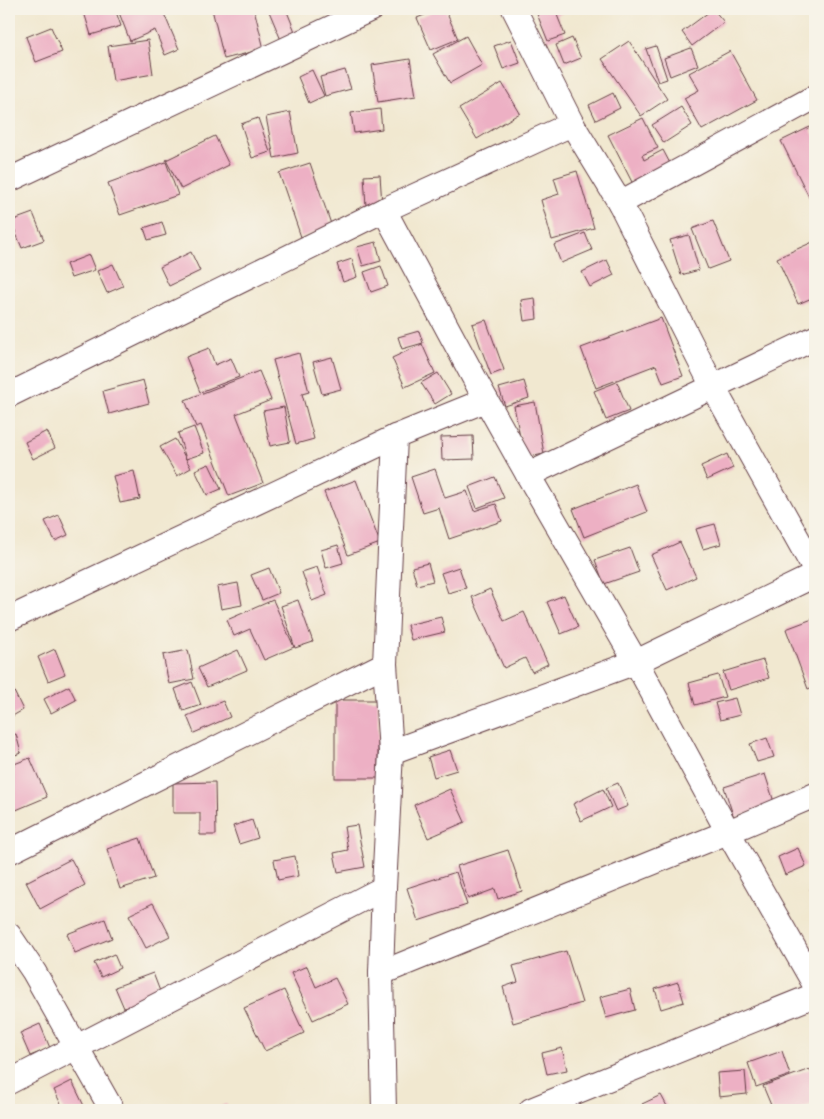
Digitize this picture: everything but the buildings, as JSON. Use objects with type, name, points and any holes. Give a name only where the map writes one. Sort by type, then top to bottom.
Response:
[{"type":"street","points":[[9,180],[371,9]]},
{"type":"street","points":[[514,9],[572,124],[620,203],[713,387],[815,570]]},
{"type":"street","points":[[620,203],[815,97]]},
{"type":"street","points":[[9,395],[384,210],[572,124]]},
{"type":"street","points":[[384,210],[486,400],[636,662],[728,832],[815,985]]},
{"type":"street","points":[[528,475],[815,338]]},
{"type":"street","points":[[9,619],[395,437],[486,400]]},
{"type":"street","points":[[384,1110],[381,973],[391,752],[385,664],[395,437]]},
{"type":"street","points":[[391,752],[636,662],[815,575]]},
{"type":"street","points":[[9,852],[385,664]]},
{"type":"street","points":[[381,973],[815,795]]},
{"type":"street","points":[[9,1082],[384,888]]},
{"type":"street","points":[[9,935],[34,972],[112,1110]]},
{"type":"street","points":[[531,1110],[815,996]]}]
